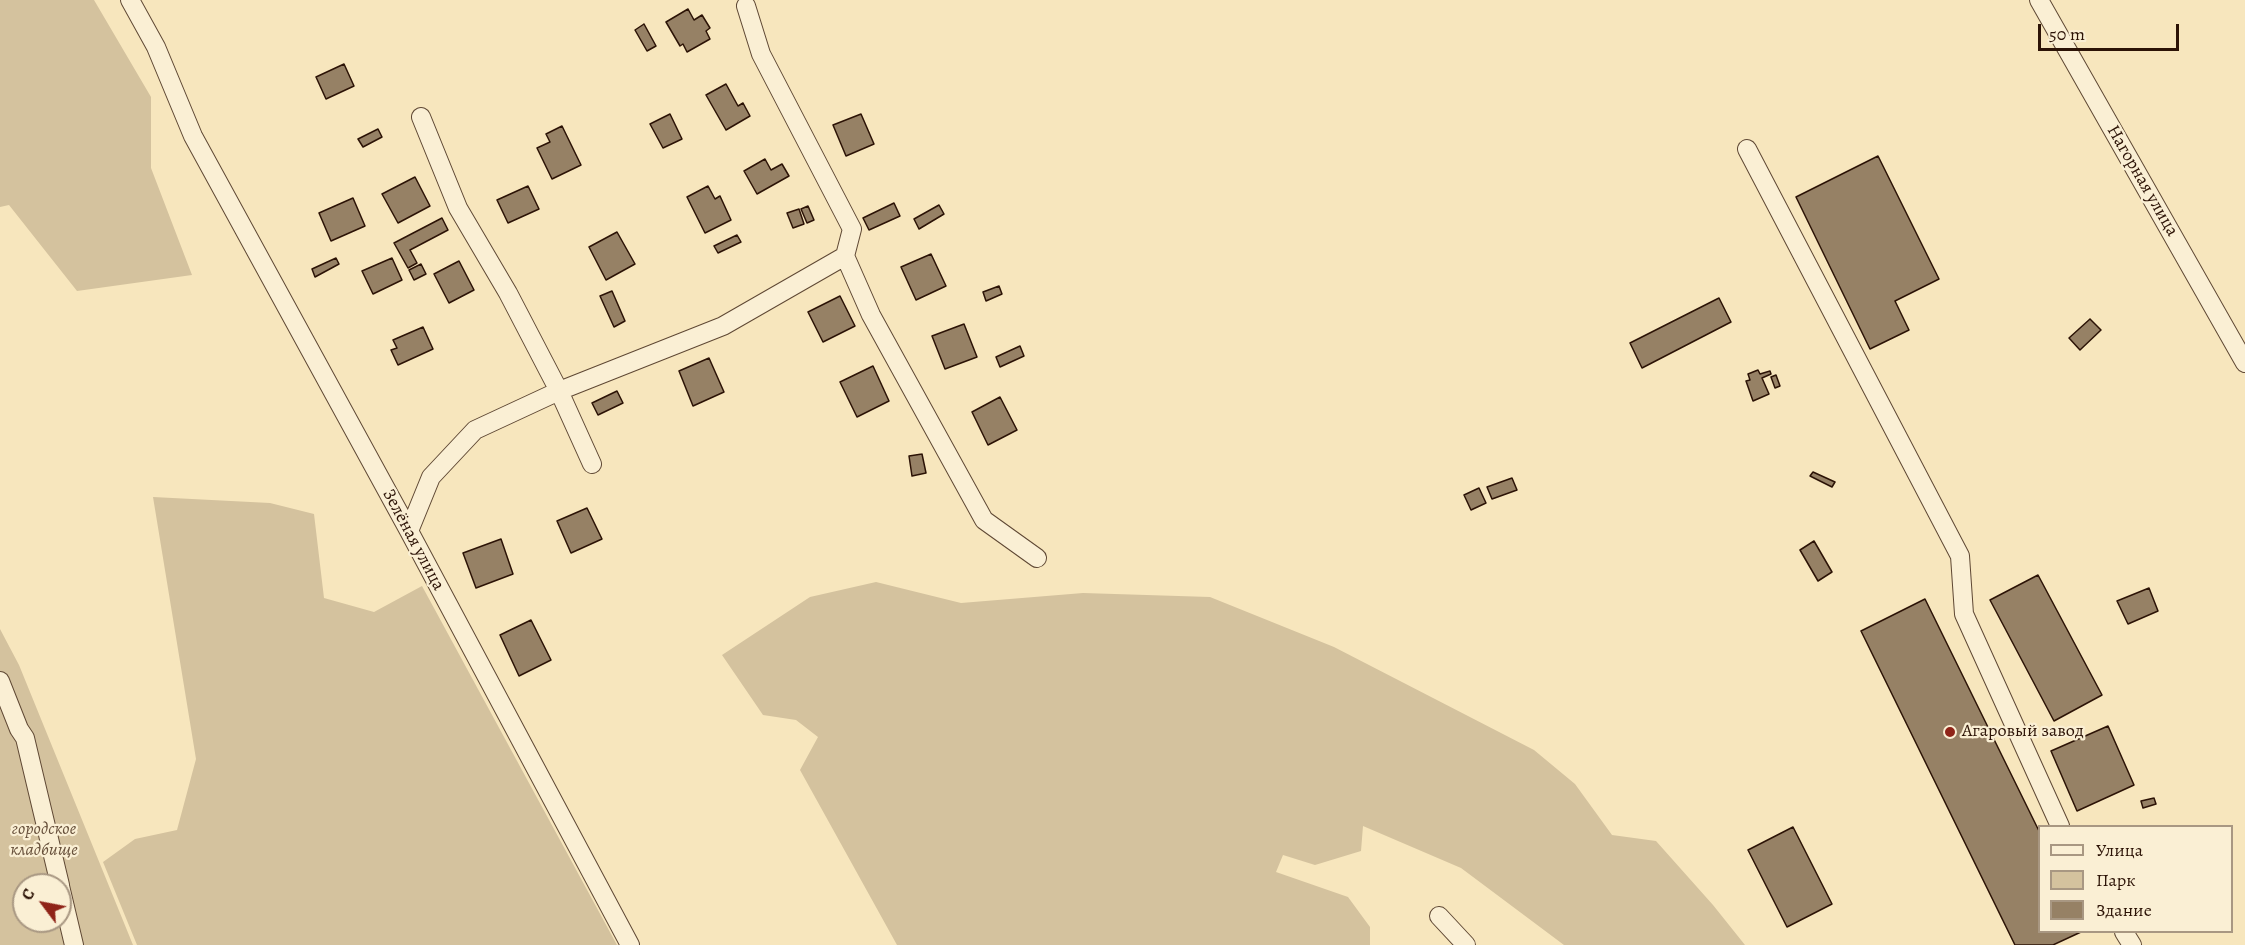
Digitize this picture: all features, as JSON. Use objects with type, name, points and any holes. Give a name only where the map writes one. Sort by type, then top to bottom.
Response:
[{"type":"street","name":"Зелёная улица","points":[[130,0],[156,48],[193,136],[409,531],[630,945]]},
{"type":"street","name":"Нагорная улица","points":[[2038,0],[2245,363]]},
{"type":"street","points":[[746,6],[761,54],[852,229],[845,256],[872,315],[984,520],[1037,558]]},
{"type":"street","points":[[421,117],[458,208],[508,293],[559,391],[592,464]]},
{"type":"street","points":[[1747,149],[1960,556],[1964,614],[2060,825]]},
{"type":"street","points":[[409,531],[431,477],[474,429],[559,391],[723,326],[845,256]]},
{"type":"street","points":[[0,681],[19,729],[25,738],[57,873]]},
{"type":"street","points":[[1439,916],[1466,945]]},
{"type":"green space","points":[[0,0],[94,0],[151,97],[151,168],[192,275],[77,291],[9,205],[0,207]]},
{"type":"green space","points":[[153,497],[270,503],[314,514],[324,598],[374,612],[422,586],[617,945],[137,945],[103,862],[135,839],[177,830],[196,759]]},
{"type":"green space","points":[[876,582],[961,603],[1083,593],[1210,597],[1334,647],[1534,750],[1575,784],[1612,835],[1656,841],[1745,945],[1564,945],[1461,868],[1363,826],[1361,851],[1315,865],[1283,855],[1276,872],[1348,897],[1370,927],[1370,945],[897,945],[800,770],[818,737],[796,720],[763,715],[722,655],[810,597]]},
{"type":"green space","name":"городское кладбище","points":[[0,629],[19,665],[133,945],[0,945]]},
{"type":"building","points":[[688,9],[694,20],[702,15],[710,28],[706,31],[710,39],[687,52],[683,44],[680,46],[666,22]]},
{"type":"building","points":[[644,24],[656,46],[647,51],[635,30]]},
{"type":"building","points":[[344,64],[354,86],[326,99],[316,77]]},
{"type":"building","points":[[726,84],[738,106],[743,103],[750,116],[726,130],[706,95]]},
{"type":"building","points":[[670,114],[682,139],[663,148],[650,124]]},
{"type":"building","points":[[861,114],[874,144],[846,156],[833,125]]},
{"type":"building","points":[[562,126],[581,165],[552,179],[537,148],[550,142],[546,134]]},
{"type":"building","points":[[378,129],[382,137],[363,147],[358,139]]},
{"type":"building","points":[[1878,156],[1939,279],[1895,301],[1909,330],[1870,349],[1796,197]]},
{"type":"building","points":[[765,159],[771,170],[782,164],[789,176],[757,194],[744,171]]},
{"type":"building","points":[[415,177],[430,206],[398,223],[382,194]]},
{"type":"building","points":[[528,186],[539,209],[508,223],[497,200]]},
{"type":"building","points":[[708,186],[715,199],[720,196],[731,220],[705,233],[687,197]]},
{"type":"building","points":[[353,198],[365,226],[331,241],[319,213]]},
{"type":"building","points":[[894,203],[900,216],[869,230],[863,218]]},
{"type":"building","points":[[939,205],[944,214],[919,229],[914,219]]},
{"type":"building","points":[[808,206],[814,220],[807,223],[801,209]]},
{"type":"building","points":[[799,209],[804,224],[793,228],[787,213]]},
{"type":"building","points":[[442,218],[448,230],[410,250],[417,263],[408,268],[394,243]]},
{"type":"building","points":[[617,232],[635,264],[606,280],[589,247]]},
{"type":"building","points":[[737,235],[741,242],[718,253],[714,246]]},
{"type":"building","points":[[931,254],[946,286],[916,300],[901,267]]},
{"type":"building","points":[[336,258],[339,264],[315,277],[312,269]]},
{"type":"building","points":[[392,258],[402,280],[373,294],[362,271]]},
{"type":"building","points":[[459,261],[474,290],[449,303],[434,274]]},
{"type":"building","points":[[421,264],[426,274],[414,280],[409,270]]},
{"type":"building","points":[[999,286],[1002,294],[986,301],[983,292]]},
{"type":"building","points":[[612,291],[625,321],[614,327],[600,296]]},
{"type":"building","points":[[840,296],[855,326],[823,342],[808,312]]},
{"type":"building","points":[[1719,298],[1731,322],[1642,368],[1630,343]]},
{"type":"building","points":[[2090,319],[2101,330],[2080,350],[2069,338]]},
{"type":"building","points":[[964,324],[977,357],[945,369],[932,336]]},
{"type":"building","points":[[423,327],[433,349],[398,365],[391,350],[397,348],[393,340]]},
{"type":"building","points":[[1020,346],[1024,356],[1000,367],[996,357]]},
{"type":"building","points":[[709,358],[724,392],[693,406],[679,371]]},
{"type":"building","points":[[873,366],[889,401],[857,417],[840,382]]},
{"type":"building","points":[[1758,370],[1760,374],[1770,371],[1771,374],[1762,378],[1769,394],[1753,401],[1746,381],[1750,380],[1748,374]]},
{"type":"building","points":[[1776,375],[1780,386],[1775,388],[1771,377]]},
{"type":"building","points":[[617,391],[623,403],[598,415],[592,403]]},
{"type":"building","points":[[1000,397],[1017,430],[988,445],[972,412]]},
{"type":"building","points":[[922,454],[926,473],[912,476],[909,456]]},
{"type":"building","points":[[1813,472],[1835,482],[1832,487],[1810,476]]},
{"type":"building","points":[[1512,478],[1517,490],[1492,499],[1487,487]]},
{"type":"building","points":[[1479,488],[1486,503],[1471,510],[1464,495]]},
{"type":"building","points":[[587,508],[602,539],[571,553],[557,521]]},
{"type":"building","points":[[501,539],[513,574],[476,588],[463,553]]},
{"type":"building","points":[[1814,541],[1832,572],[1818,581],[1800,550]]},
{"type":"building","points":[[2038,575],[2102,695],[2054,721],[1990,600]]},
{"type":"building","points":[[2149,588],[2158,611],[2128,624],[2117,601]]},
{"type":"building","name":"Агаровый завод","points":[[1925,599],[2038,829],[2038,933],[2079,933],[2053,945],[2015,945],[1861,631]]},
{"type":"building","points":[[531,620],[551,660],[519,676],[500,635]]},
{"type":"building","points":[[2108,726],[2134,785],[2077,811],[2051,751]]},
{"type":"building","points":[[2154,798],[2156,804],[2143,808],[2141,801]]},
{"type":"building","points":[[1793,827],[1832,904],[1787,927],[1748,850]]},
{"type":"place","name":"Агаровый завод","points":[[1950,732]]}]
